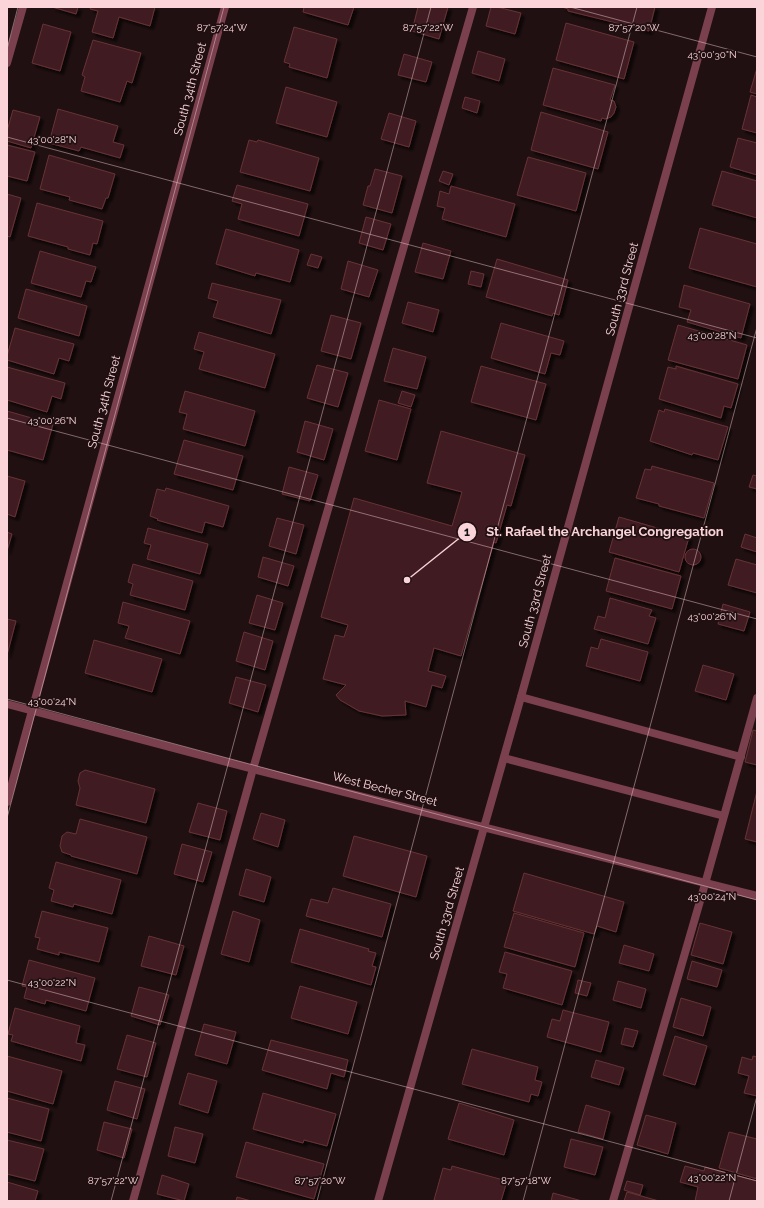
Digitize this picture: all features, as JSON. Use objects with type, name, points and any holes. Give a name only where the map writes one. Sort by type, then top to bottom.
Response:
[{"type":"street","points":[[7,63],[23,7]]},
{"type":"street","name":"South 34th Street","points":[[7,802],[225,7]]},
{"type":"street","points":[[133,1201],[253,769],[472,7]]},
{"type":"street","name":"South 33rd Street","points":[[378,1201],[504,758],[712,7]]},
{"type":"street","points":[[521,697],[741,757]]},
{"type":"street","points":[[612,1201],[705,884],[757,698]]},
{"type":"street","name":"West Becher Street","points":[[7,704],[253,769],[757,896]]},
{"type":"street","points":[[504,758],[724,816]]},
{"type":"building","points":[[52,7],[78,7],[76,14]]},
{"type":"building","points":[[91,7],[155,7],[150,26],[119,17],[113,38],[92,32],[98,11],[90,9]]},
{"type":"building","points":[[304,7],[354,7],[348,25],[303,12]]},
{"type":"building","points":[[418,7],[448,7],[439,39],[412,31]]},
{"type":"building","points":[[491,7],[521,13],[515,34],[486,26]]},
{"type":"building","points":[[562,7],[655,7],[649,31],[568,11],[568,9]]},
{"type":"building","points":[[566,23],[634,42],[624,79],[556,60]]},
{"type":"building","points":[[43,24],[71,32],[60,71],[32,63]]},
{"type":"building","points":[[294,27],[337,39],[327,78],[289,67],[290,64],[284,62]]},
{"type":"building","points":[[93,40],[141,53],[132,83],[127,81],[120,102],[81,91],[85,77],[82,75]]},
{"type":"building","points":[[478,51],[505,59],[499,81],[472,73]]},
{"type":"building","points":[[404,54],[432,62],[426,82],[398,75]]},
{"type":"building","points":[[553,68],[615,85],[610,100],[614,101],[616,107],[611,117],[605,119],[602,118],[601,121],[543,105]]},
{"type":"building","points":[[757,68],[757,94],[750,92]]},
{"type":"building","points":[[286,87],[337,102],[327,137],[276,123]]},
{"type":"building","points":[[751,95],[757,97],[757,133],[742,129]]},
{"type":"building","points":[[465,97],[480,101],[477,113],[462,108]]},
{"type":"building","points":[[58,109],[118,126],[113,142],[124,145],[120,158],[81,147],[79,151],[49,143]]},
{"type":"building","points":[[13,110],[40,117],[31,148],[7,141],[7,131]]},
{"type":"building","points":[[541,112],[608,132],[598,169],[531,150]]},
{"type":"building","points":[[389,113],[416,121],[409,147],[381,139]]},
{"type":"building","points":[[738,138],[757,143],[757,175],[730,167]]},
{"type":"building","points":[[249,140],[257,142],[258,140],[319,158],[310,191],[240,172]]},
{"type":"building","points":[[7,145],[35,152],[27,181],[7,176]]},
{"type":"building","points":[[49,155],[115,174],[108,198],[106,198],[102,209],[69,200],[70,197],[40,189]]},
{"type":"building","points":[[528,157],[586,173],[576,211],[517,195]]},
{"type":"building","points":[[375,169],[402,176],[392,213],[363,205],[368,186],[370,186]]},
{"type":"building","points":[[443,171],[453,174],[449,185],[439,181]]},
{"type":"building","points":[[722,171],[757,181],[757,218],[712,205]]},
{"type":"building","points":[[237,185],[308,204],[299,236],[238,219],[242,204],[232,201]]},
{"type":"building","points":[[451,186],[515,204],[506,237],[442,219],[445,208],[437,206],[440,191],[449,194]]},
{"type":"building","points":[[7,194],[21,198],[10,237],[7,236]]},
{"type":"building","points":[[37,203],[103,221],[97,244],[93,243],[90,255],[68,249],[68,247],[28,236]]},
{"type":"building","points":[[366,217],[391,224],[383,250],[359,243]]},
{"type":"building","points":[[700,228],[757,244],[757,287],[689,268]]},
{"type":"building","points":[[226,229],[299,250],[290,282],[256,273],[255,276],[216,264]]},
{"type":"building","points":[[423,243],[451,251],[443,279],[415,272]]},
{"type":"building","points":[[40,251],[96,267],[91,282],[86,281],[81,297],[31,283]]},
{"type":"building","points":[[311,254],[322,257],[318,268],[307,265]]},
{"type":"building","points":[[497,259],[568,280],[559,315],[553,313],[552,316],[486,297]]},
{"type":"building","points":[[348,261],[378,270],[369,297],[341,289]]},
{"type":"building","points":[[471,271],[484,274],[481,287],[468,284]]},
{"type":"building","points":[[212,283],[281,300],[271,334],[213,317],[218,301],[208,298]]},
{"type":"building","points":[[684,285],[750,304],[741,338],[687,322],[691,310],[679,307]]},
{"type":"building","points":[[26,289],[87,306],[79,336],[18,318]]},
{"type":"building","points":[[408,302],[439,310],[433,332],[402,323]]},
{"type":"building","points":[[331,315],[361,323],[351,359],[321,351]]},
{"type":"building","points":[[501,323],[564,341],[560,355],[551,353],[545,374],[491,358]]},
{"type":"building","points":[[678,325],[747,345],[738,379],[668,360]]},
{"type":"building","points":[[15,328],[74,344],[69,361],[59,358],[54,374],[7,360]]},
{"type":"building","points":[[199,332],[275,354],[265,388],[199,369],[204,352],[194,349]]},
{"type":"building","points":[[393,348],[426,357],[417,389],[384,381]]},
{"type":"building","points":[[317,365],[348,373],[338,407],[307,398]]},
{"type":"building","points":[[481,366],[546,384],[536,420],[471,402]]},
{"type":"building","points":[[676,366],[738,384],[731,408],[724,406],[721,418],[659,399],[668,367],[676,369]]},
{"type":"building","points":[[7,367],[65,383],[61,399],[52,396],[47,412],[7,400]]},
{"type":"building","points":[[185,391],[255,411],[245,446],[183,429],[187,414],[179,412]]},
{"type":"building","points":[[402,391],[415,395],[411,407],[398,403]]},
{"type":"building","points":[[379,400],[411,409],[397,460],[365,451]]},
{"type":"building","points":[[665,409],[728,427],[718,460],[693,453],[692,455],[650,441],[659,410],[664,412]]},
{"type":"building","points":[[7,411],[53,424],[43,460],[7,450]]},
{"type":"building","points":[[305,421],[333,429],[324,460],[297,452]]},
{"type":"building","points":[[441,431],[525,455],[511,506],[507,505],[496,543],[494,542],[461,656],[434,648],[428,671],[446,676],[442,688],[432,685],[426,707],[405,701],[406,715],[382,716],[359,711],[340,700],[336,695],[346,685],[323,679],[335,635],[344,637],[348,625],[321,617],[354,498],[452,526],[462,492],[427,483]]},
{"type":"building","points":[[184,440],[243,456],[233,490],[174,474]]},
{"type":"building","points":[[652,466],[714,483],[704,518],[636,498],[645,469],[651,470]]},
{"type":"building","points":[[289,467],[318,475],[310,501],[282,494]]},
{"type":"building","points":[[753,475],[757,476],[757,489],[749,487]]},
{"type":"building","points":[[7,476],[25,481],[15,517],[7,514]]},
{"type":"building","points":[[166,488],[229,506],[223,527],[205,522],[202,533],[157,520],[158,519],[150,516],[157,489],[165,491]]},
{"type":"building","points":[[619,517],[689,537],[679,572],[609,552]]},
{"type":"building","points":[[277,518],[304,525],[296,554],[269,546]]},
{"type":"building","points":[[148,528],[208,544],[200,574],[147,559],[151,545],[144,543]]},
{"type":"building","points":[[7,532],[12,534],[7,551]]},
{"type":"building","points":[[745,534],[757,538],[757,552],[741,547]]},
{"type":"building","points":[[690,549],[696,549],[701,554],[699,563],[696,565],[690,565],[685,560],[685,554]]},
{"type":"building","points":[[263,557],[294,566],[288,586],[258,577]]},
{"type":"building","points":[[615,558],[681,576],[672,609],[606,591]]},
{"type":"building","points":[[736,559],[757,565],[757,593],[728,585]]},
{"type":"building","points":[[133,564],[193,581],[185,610],[130,595],[133,584],[128,582]]},
{"type":"building","points":[[257,595],[283,603],[275,630],[249,623]]},
{"type":"building","points":[[610,598],[652,610],[649,616],[656,618],[648,644],[594,629],[598,616],[605,618]]},
{"type":"building","points":[[123,602],[190,621],[180,654],[125,638],[129,626],[118,623]]},
{"type":"building","points":[[723,604],[750,612],[744,631],[718,624]]},
{"type":"building","points":[[7,619],[16,621],[7,655]]},
{"type":"building","points":[[244,632],[273,641],[265,670],[236,661]]},
{"type":"building","points":[[601,639],[648,652],[640,681],[586,666],[591,647],[598,649]]},
{"type":"building","points":[[94,640],[162,659],[152,692],[85,673]]},
{"type":"building","points":[[703,665],[734,674],[726,700],[695,691]]},
{"type":"building","points":[[236,677],[266,685],[258,712],[229,703]]},
{"type":"building","points":[[753,730],[757,731],[757,765],[745,762]]},
{"type":"building","points":[[85,770],[155,789],[146,823],[76,805],[80,788],[78,781],[80,773]]},
{"type":"building","points":[[757,791],[757,842],[745,839]]},
{"type":"building","points":[[198,803],[227,811],[220,840],[189,832]]},
{"type":"building","points":[[261,813],[285,820],[278,847],[253,839]]},
{"type":"building","points":[[80,819],[147,837],[137,874],[71,856],[62,852],[60,846],[62,836],[67,832],[76,834]]},
{"type":"building","points":[[354,836],[427,856],[416,897],[343,876]]},
{"type":"building","points":[[182,844],[212,852],[203,882],[174,874]]},
{"type":"building","points":[[56,862],[121,880],[112,914],[74,904],[73,907],[51,901],[54,890],[49,888]]},
{"type":"building","points":[[246,869],[271,877],[264,902],[239,895]]},
{"type":"building","points":[[524,873],[624,902],[616,932],[597,926],[594,934],[513,911]]},
{"type":"building","points":[[333,888],[391,904],[382,937],[306,916],[311,899],[328,903]]},
{"type":"building","points":[[42,911],[108,928],[99,962],[59,952],[59,955],[37,949],[40,938],[35,937]]},
{"type":"building","points":[[233,911],[260,920],[249,962],[221,954]]},
{"type":"building","points":[[514,913],[584,933],[575,967],[504,947]]},
{"type":"building","points":[[700,923],[732,932],[723,964],[691,955]]},
{"type":"building","points":[[300,929],[369,949],[368,951],[376,953],[372,966],[376,967],[371,985],[291,962]]},
{"type":"building","points":[[149,936],[184,946],[176,975],[141,966]]},
{"type":"building","points":[[624,945],[654,954],[649,971],[619,963]]},
{"type":"building","points":[[505,952],[572,971],[562,1005],[503,988],[507,974],[499,972]]},
{"type":"building","points":[[29,960],[95,978],[86,1011],[46,1000],[45,1004],[24,998],[27,987],[22,986]]},
{"type":"building","points":[[692,961],[722,970],[717,987],[687,979]]},
{"type":"building","points":[[578,980],[591,983],[587,996],[575,993]]},
{"type":"building","points":[[618,981],[646,989],[641,1008],[613,1000]]},
{"type":"building","points":[[300,986],[357,1002],[348,1034],[291,1018]]},
{"type":"building","points":[[139,987],[169,995],[160,1025],[131,1016]]},
{"type":"building","points":[[681,998],[711,1007],[703,1036],[673,1027]]},
{"type":"building","points":[[15,1008],[80,1026],[76,1043],[85,1045],[81,1061],[11,1041],[13,1035],[8,1034]]},
{"type":"building","points":[[563,1010],[609,1022],[601,1052],[547,1037],[552,1019],[560,1021]]},
{"type":"building","points":[[204,1024],[236,1032],[227,1064],[195,1055]]},
{"type":"building","points":[[625,1028],[638,1031],[633,1047],[621,1044]]},
{"type":"building","points":[[127,1035],[156,1043],[147,1077],[117,1069]]},
{"type":"building","points":[[675,1036],[707,1046],[695,1085],[663,1075]]},
{"type":"building","points":[[271,1040],[348,1060],[344,1077],[331,1073],[327,1089],[262,1070]]},
{"type":"building","points":[[472,1049],[538,1067],[535,1080],[542,1082],[538,1096],[531,1094],[529,1102],[462,1084]]},
{"type":"building","points":[[7,1056],[62,1071],[53,1104],[7,1091]]},
{"type":"building","points":[[753,1056],[757,1057],[757,1096],[744,1093],[749,1076],[738,1073],[742,1057],[752,1060]]},
{"type":"building","points":[[596,1060],[624,1068],[619,1085],[591,1077]]},
{"type":"building","points":[[188,1073],[217,1081],[208,1113],[179,1104]]},
{"type":"building","points":[[115,1081],[145,1089],[137,1119],[107,1110]]},
{"type":"building","points":[[263,1093],[336,1114],[327,1146],[304,1140],[303,1143],[253,1129]]},
{"type":"building","points":[[7,1098],[49,1109],[41,1141],[7,1132]]},
{"type":"building","points":[[459,1103],[514,1120],[504,1155],[448,1139]]},
{"type":"building","points":[[586,1105],[610,1112],[603,1139],[578,1132]]},
{"type":"building","points":[[646,1115],[676,1123],[668,1154],[637,1145]]},
{"type":"building","points":[[104,1122],[132,1129],[124,1158],[97,1150]]},
{"type":"building","points":[[175,1127],[203,1134],[195,1163],[168,1156]]},
{"type":"building","points":[[729,1132],[757,1139],[757,1179],[719,1168]]},
{"type":"building","points":[[571,1139],[603,1147],[595,1175],[564,1167]]},
{"type":"building","points":[[7,1140],[44,1149],[35,1181],[7,1174]]},
{"type":"building","points":[[246,1142],[324,1164],[314,1199],[236,1177]]},
{"type":"building","points":[[452,1166],[507,1181],[501,1201],[434,1200],[443,1168],[451,1170]]},
{"type":"building","points":[[685,1166],[704,1171],[705,1167],[757,1181],[757,1201],[695,1201],[698,1187],[680,1182]]},
{"type":"building","points":[[162,1175],[189,1184],[184,1201],[157,1194]]},
{"type":"building","points":[[627,1181],[643,1185],[640,1195],[624,1190]]},
{"type":"building","points":[[7,1182],[38,1191],[35,1201],[7,1201]]},
{"type":"building","points":[[627,1192],[659,1201],[624,1201]]},
{"type":"building","points":[[553,1193],[582,1201],[551,1201]]},
{"type":"building","points":[[237,1197],[251,1201],[236,1201]]},
{"type":"place","name":"St. Rafael the Archangel Congregation","points":[[407,580]]}]
